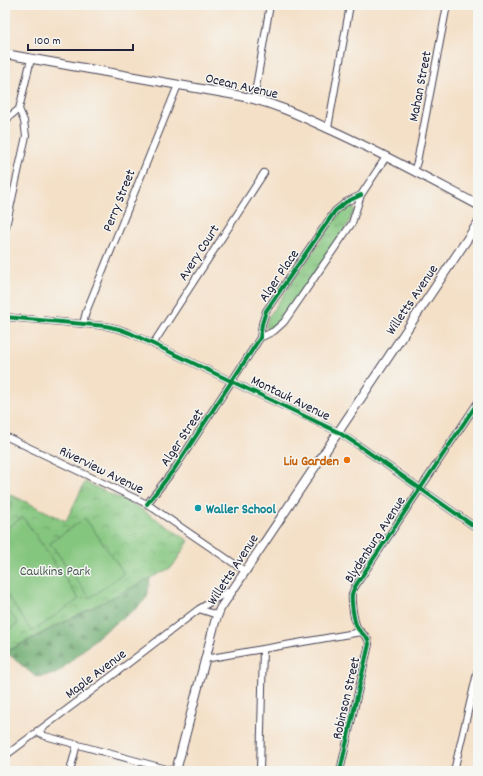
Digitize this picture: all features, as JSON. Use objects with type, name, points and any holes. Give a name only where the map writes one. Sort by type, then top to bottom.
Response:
[{"type":"main road","name":"Ocean Avenue","points":[[5,54],[254,98],[285,109],[328,128],[478,205]]},
{"type":"main road","name":"Willetts Avenue","points":[[175,771],[217,615],[222,605],[478,223]]},
{"type":"street","points":[[254,98],[270,5]]},
{"type":"street","points":[[328,128],[350,5]]},
{"type":"street","name":"Mahan Street","points":[[414,171],[447,5]]},
{"type":"street","points":[[474,5],[478,6]]},
{"type":"street","points":[[5,231],[26,136],[24,121],[19,109],[31,59]]},
{"type":"street","name":"Perry Street","points":[[83,324],[86,312],[178,84]]},
{"type":"street","points":[[5,123],[9,117],[19,109]]},
{"type":"street","name":"Alger Place","points":[[260,338],[274,331],[284,322],[352,223],[361,195],[386,157]]},
{"type":"street","name":"Avery Court","points":[[153,344],[264,173]]},
{"type":"street","name":"Alger Place","points":[[232,381],[260,338],[266,311],[335,211],[346,202],[361,195]]},
{"type":"street","name":"Montauk Avenue","points":[[5,317],[106,326],[130,333],[338,432],[478,529]]},
{"type":"street","name":"Alger Street","points":[[147,504],[175,468],[232,381]]},
{"type":"street","name":"Blydenburg Avenue","points":[[361,632],[357,626],[352,602],[355,587],[478,402]]},
{"type":"street","name":"Riverview Avenue","points":[[5,436],[147,504],[245,571]]},
{"type":"street","name":"Maple Avenue","points":[[5,756],[199,608],[233,588]]},
{"type":"street","points":[[199,608],[217,615]]},
{"type":"street","points":[[205,658],[361,632]]},
{"type":"street","name":"Robinson Street","points":[[340,771],[369,644],[367,637],[361,632]]},
{"type":"street","points":[[260,771],[263,649]]},
{"type":"street","points":[[454,771],[478,669]]},
{"type":"street","points":[[37,731],[45,736],[175,771]]},
{"type":"street","points":[[70,771],[76,744]]},
{"type":"green space","points":[[351,205],[355,210],[347,226],[285,316],[280,323],[270,330],[266,328],[269,316],[332,224],[343,209]]},
{"type":"green space","name":"Caulkins Park","points":[[85,482],[140,508],[189,541],[172,567],[5,652],[5,492],[66,521]]},
{"type":"green space","points":[[5,498],[13,503],[8,512],[5,512]]},
{"type":"green space","points":[[23,517],[79,599],[32,632],[5,592],[5,529]]},
{"type":"green space","points":[[85,518],[124,573],[90,598],[50,543]]},
{"type":"green space","points":[[150,578],[147,597],[138,607],[101,634],[56,674],[36,677],[6,652]]},
{"type":"green space","points":[[5,606],[18,623],[5,633]]},
{"type":"cycle path","points":[[147,504],[175,468],[260,338],[266,311],[335,211],[346,202],[361,195]]},
{"type":"cycle path","points":[[5,317],[106,326],[130,333],[338,432],[478,529]]},
{"type":"cycle path","points":[[340,771],[369,644],[368,639],[358,629],[355,622],[352,602],[353,591],[478,402]]},
{"type":"place","name":"Liu Garden","points":[[347,460]]},
{"type":"place","name":"Waller School","points":[[198,508]]}]
